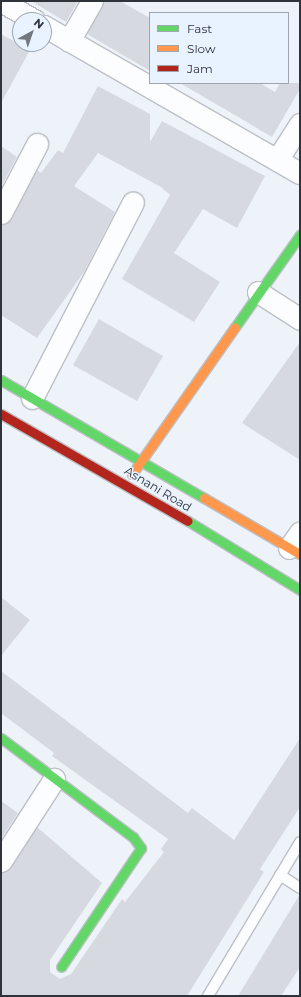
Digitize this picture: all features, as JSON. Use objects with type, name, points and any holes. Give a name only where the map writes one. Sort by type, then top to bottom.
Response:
[{"type":"street","points":[[2,1],[21,12]]},
{"type":"street","points":[[69,41],[92,1]]},
{"type":"street","points":[[52,31],[300,174]]},
{"type":"street","points":[[276,160],[300,124]]},
{"type":"street","points":[[1,213],[37,144]]},
{"type":"street","points":[[32,398],[133,202]]},
{"type":"street","points":[[126,483],[258,292],[300,235]]},
{"type":"street","points":[[258,292],[300,319]]},
{"type":"street","name":"Asnani Road","points":[[1,380],[141,461],[296,545]]},
{"type":"street","name":"Asnani Road","points":[[3,420],[126,483],[300,590]]},
{"type":"street","points":[[1,738],[133,837],[141,848],[60,967]]},
{"type":"street","points":[[1,860],[54,779]]},
{"type":"lane","points":[[208,996],[300,842]]},
{"type":"lane","points":[[280,875],[300,888]]},
{"type":"building","points":[[31,1],[78,1],[66,22],[52,14],[52,12],[49,12]]},
{"type":"building","points":[[104,1],[120,1],[149,17],[149,70],[87,34]]},
{"type":"building","points":[[1,34],[12,40],[12,52],[29,52],[1,103]]},
{"type":"building","points":[[300,83],[300,89],[272,137],[182,84],[262,84],[275,92],[279,84]]},
{"type":"building","points":[[98,86],[150,114],[150,142],[162,121],[265,176],[237,228],[203,209],[174,253],[220,282],[194,322],[122,279],[170,195],[161,187],[98,153],[74,186],[115,212],[84,272],[37,338],[1,315],[1,225],[12,219],[37,170],[41,173],[58,150],[63,153]]},
{"type":"building","points":[[1,146],[17,157],[1,187]]},
{"type":"building","points":[[99,319],[163,356],[137,401],[73,365]]},
{"type":"building","points":[[300,342],[300,460],[242,423]]},
{"type":"building","points":[[1,597],[30,620],[1,656]]},
{"type":"building","points":[[1,671],[188,813],[192,808],[234,840],[300,738],[300,807],[260,869],[264,872],[187,996],[1,996],[1,873],[11,868],[37,827],[102,883],[50,960],[50,972],[60,979],[71,974],[122,899],[125,902],[164,852],[161,849],[168,839],[52,756],[54,753],[1,713]]},
{"type":"building","points":[[1,801],[18,813],[1,839]]},
{"type":"building","points":[[300,894],[300,967],[281,996],[238,996]]},
{"type":"traffic: fast","points":[[235,327],[300,235]]},
{"type":"traffic: fast","points":[[1,380],[204,498]]},
{"type":"traffic: fast","points":[[188,521],[300,590]]},
{"type":"traffic: fast","points":[[1,738],[133,837],[141,848],[61,967]]},
{"type":"traffic: slow","points":[[132,474],[235,327]]},
{"type":"traffic: slow","points":[[204,498],[300,554]]},
{"type":"traffic: jam","points":[[1,414],[188,521]]}]
